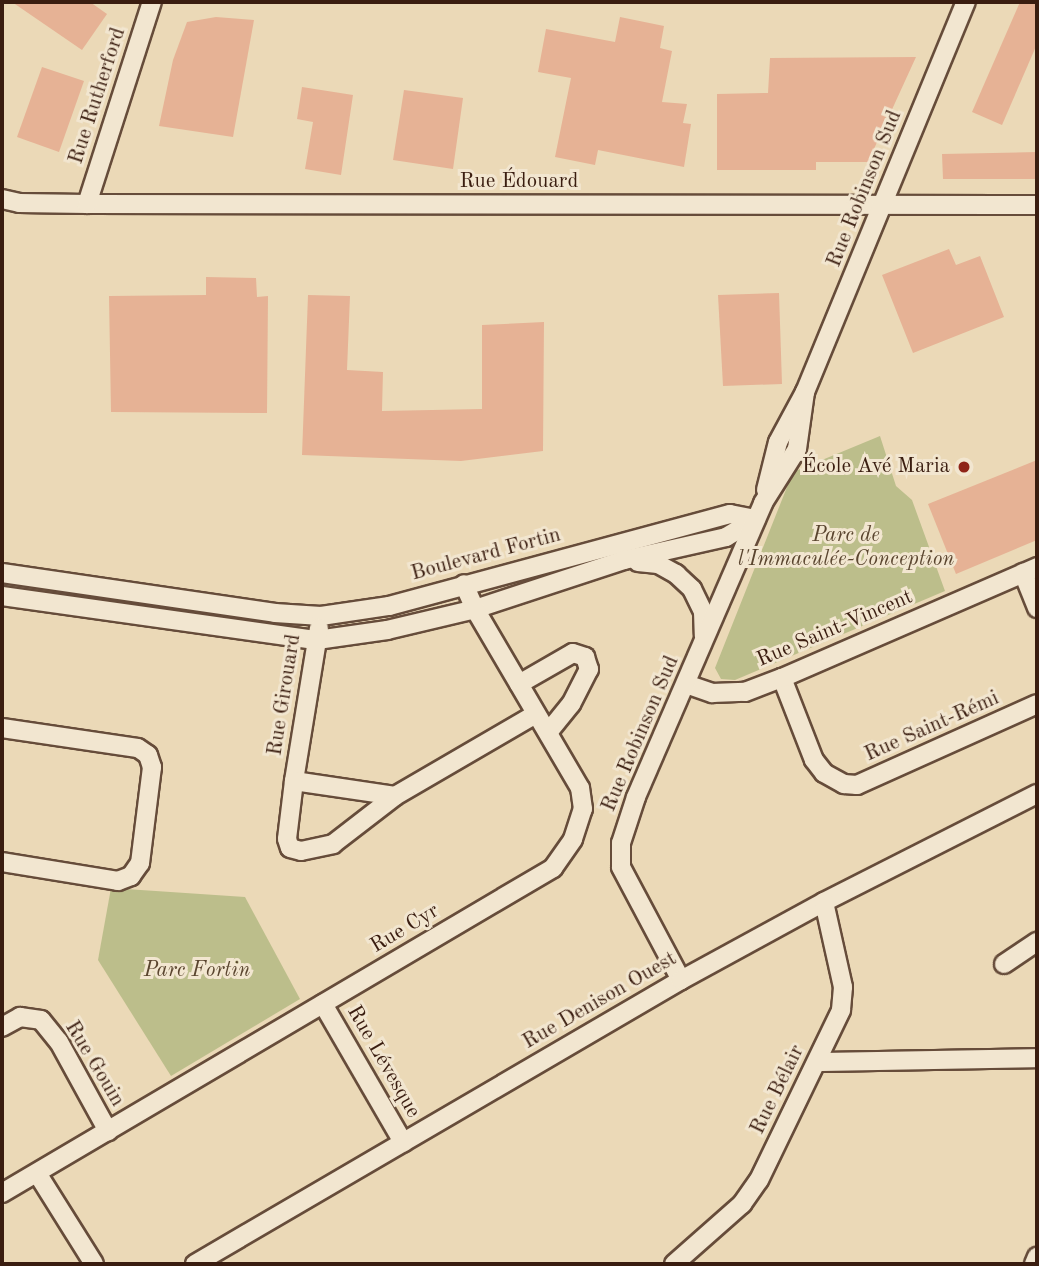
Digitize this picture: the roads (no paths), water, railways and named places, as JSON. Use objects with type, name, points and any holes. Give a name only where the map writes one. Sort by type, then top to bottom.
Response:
[{"type":"street","name":"Rue Rutherford","points":[[87,204],[152,2]]},
{"type":"street","name":"Rue Robinson Sud","points":[[681,980],[621,867],[621,843],[636,797],[760,511],[778,442],[805,393],[966,2]]},
{"type":"street","name":"Rue Édouard","points":[[2,199],[19,203],[87,204],[1037,205]]},
{"type":"street","name":"Boulevard Fortin","points":[[2,596],[317,640],[387,630],[475,609],[624,560],[726,537],[760,511]]},
{"type":"street","name":"Boulevard Fortin","points":[[2,573],[275,613],[321,616],[389,606],[730,514],[760,511]]},
{"type":"street","name":"Boulevard Fortin","points":[[624,560],[658,564],[676,574],[692,589],[703,612],[704,640]]},
{"type":"street","points":[[1030,570],[1037,608]]},
{"type":"street","name":"Rue Saint-Vincent","points":[[686,684],[712,693],[727,694],[782,678],[1030,570]]},
{"type":"street","name":"Rue Cyr","points":[[2,1194],[554,868],[573,839],[583,809],[580,788],[475,609],[464,584]]},
{"type":"street","points":[[81,608],[85,585]]},
{"type":"street","name":"Rue Girouard","points":[[321,616],[294,781],[287,839],[290,848],[301,851],[333,844],[395,796],[536,714]]},
{"type":"street","points":[[519,684],[573,653],[585,657],[589,669],[571,704],[548,732]]},
{"type":"street","name":"Rue Saint-Rémi","points":[[782,678],[814,760],[824,774],[844,784],[857,785],[1037,704]]},
{"type":"street","points":[[2,728],[138,748],[148,755],[152,766],[140,863],[131,876],[118,881],[2,862]]},
{"type":"street","name":"Rue Girouard","points":[[294,781],[395,796]]},
{"type":"street","name":"Rue Denison Ouest","points":[[195,1264],[681,980],[824,902],[1037,794]]},
{"type":"street","name":"Rue Bélair","points":[[674,1264],[742,1204],[760,1180],[841,1010],[843,987],[824,902]]},
{"type":"street","points":[[1004,964],[1037,942]]},
{"type":"street","name":"Rue Lévesque","points":[[324,1004],[404,1142]]},
{"type":"street","name":"Rue Gouin","points":[[2,1027],[20,1017],[41,1020],[59,1042],[108,1131]]},
{"type":"street","points":[[817,1062],[1037,1058]]},
{"type":"street","points":[[37,1173],[94,1264]]},
{"type":"street","points":[[1034,1264],[1037,1258]]},
{"type":"place","name":"École Avé Maria","points":[[964,467]]},
{"type":"park label","name":"Parc de l'Immaculée-Conception","points":[[846,548]]},
{"type":"park label","name":"Parc Fortin","points":[[197,971]]}]
